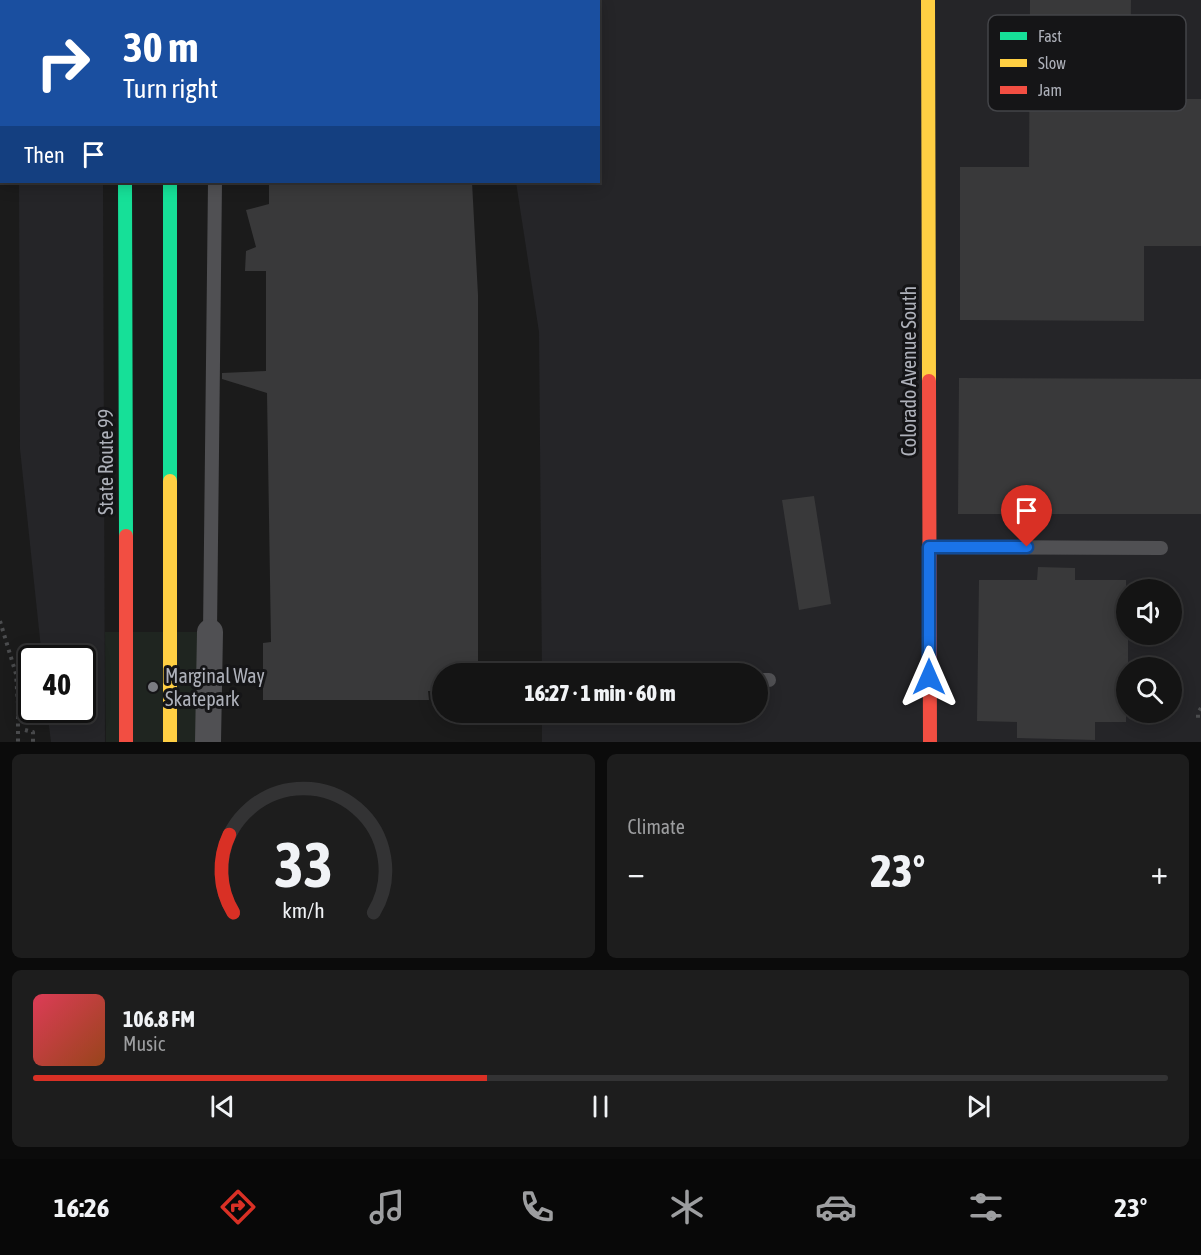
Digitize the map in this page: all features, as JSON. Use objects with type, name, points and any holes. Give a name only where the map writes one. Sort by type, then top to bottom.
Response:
[{"type":"main road","name":"Colorado Avenue South","points":[[928,0],[930,742]]},
{"type":"main road","name":"State Route 99","points":[[125,183],[126,742]]},
{"type":"main road","points":[[170,183],[170,742]]},
{"type":"street","points":[[208,742],[210,632]]},
{"type":"lane","points":[[210,632],[215,183]]},
{"type":"lane","points":[[929,547],[1161,548]]},
{"type":"path","points":[[0,621],[16,674],[18,742]]},
{"type":"path","points":[[1201,708],[1198,719],[1201,719]]},
{"type":"path","points":[[25,730],[33,732],[33,742]]},
{"type":"shaded area","points":[[600,0],[1201,0],[1201,742],[542,742],[542,723],[768,723],[768,663],[542,663],[539,332],[516,183],[600,183]]},
{"type":"shaded area","points":[[19,183],[103,183],[105,742],[51,742],[49,723],[96,723],[96,645],[41,645],[20,449]]},
{"type":"shaded area","name":"Marginal Way Skatepark","points":[[105,632],[200,632],[200,742],[106,742]]},
{"type":"building","points":[[1030,0],[1131,0],[1131,15],[1030,15]]},
{"type":"building","points":[[1186,99],[1201,99],[1201,246],[1144,246],[1144,321],[960,320],[960,167],[1029,167],[1029,111],[1186,111]]},
{"type":"building","points":[[269,183],[472,183],[478,295],[478,663],[432,663],[432,691],[428,691],[429,700],[263,700],[263,643],[271,642],[267,393],[222,379],[222,373],[266,371],[266,271],[245,271],[246,251],[256,247],[246,210],[269,204]]},
{"type":"building","points":[[959,378],[1201,379],[1201,514],[958,514]]},
{"type":"building","points":[[814,496],[831,604],[799,610],[782,500]]},
{"type":"building","points":[[1038,567],[1075,568],[1075,580],[1116,580],[1116,645],[1128,645],[1128,657],[1116,657],[1116,722],[1095,722],[1095,740],[1017,738],[1017,722],[977,721],[979,580],[1037,580]]},
{"type":"traffic: fast","points":[[125,183],[126,536]]},
{"type":"traffic: fast","points":[[170,183],[170,481]]},
{"type":"traffic: slow","points":[[928,0],[929,381]]},
{"type":"traffic: slow","points":[[170,481],[170,742]]},
{"type":"traffic: jam","points":[[929,381],[930,742]]},
{"type":"traffic: jam","points":[[126,536],[126,742]]},
{"type":"place","name":"Marginal Way Skatepark","points":[[153,687]]},
{"type":"route","points":[[929,677],[929,547],[1027,547]]}]
